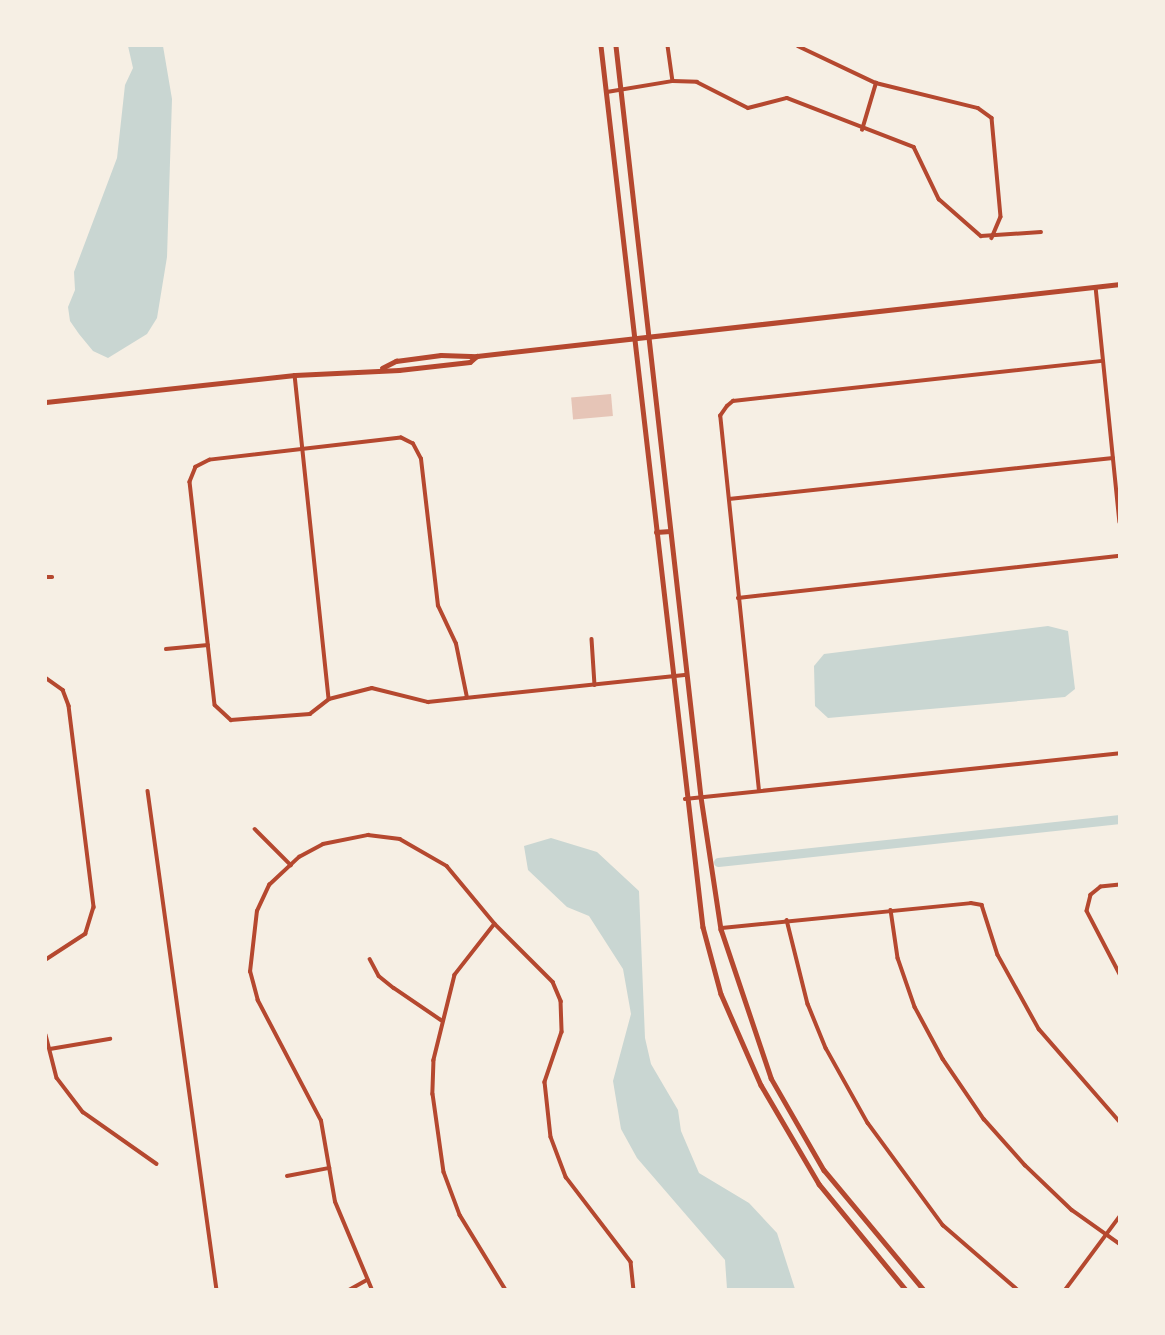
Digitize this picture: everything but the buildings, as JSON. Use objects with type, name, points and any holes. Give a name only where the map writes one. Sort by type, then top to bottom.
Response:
[{"type":"street","points":[[601,46],[685,799],[702,926],[722,994],[761,1085],[819,1184],[906,1290]]},
{"type":"street","points":[[615,46],[701,797],[721,929],[771,1078],[824,1170],[924,1290]]},
{"type":"street","points":[[668,46],[673,81]]},
{"type":"street","points":[[798,46],[876,83],[978,108],[992,118],[1001,216],[992,237]]},
{"type":"street","points":[[607,92],[673,81],[697,82],[748,108],[787,98],[862,130],[914,147],[939,199],[981,236],[1041,232]]},
{"type":"street","points":[[862,130],[876,83]]},
{"type":"street","points":[[382,368],[396,361],[441,355],[477,356],[649,338],[1119,284]]},
{"type":"street","points":[[1096,287],[1119,522]]},
{"type":"street","points":[[46,402],[382,368],[399,370],[470,362],[477,356]]},
{"type":"street","points":[[759,792],[720,416],[727,406],[733,401],[1102,361]]},
{"type":"street","points":[[295,376],[328,699]]},
{"type":"street","points":[[467,698],[456,644],[438,606],[421,459],[413,444],[401,438],[210,460],[196,467],[190,482],[215,705],[231,720],[310,715],[328,699],[372,688],[428,702],[595,685],[673,676],[687,675]]},
{"type":"street","points":[[728,499],[1113,458]]},
{"type":"street","points":[[656,532],[670,531]]},
{"type":"street","points":[[738,598],[1119,556]]},
{"type":"street","points":[[46,577],[52,577]]},
{"type":"street","points":[[592,639],[595,685]]},
{"type":"street","points":[[166,649],[208,645]]},
{"type":"street","points":[[46,678],[63,690],[69,706],[93,907],[86,934],[46,960]]},
{"type":"street","points":[[685,799],[1119,753]]},
{"type":"street","points":[[148,791],[216,1290]]},
{"type":"street","points":[[255,829],[291,865]]},
{"type":"street","points":[[372,1290],[335,1202],[321,1121],[258,1001],[250,972],[257,911],[269,886],[291,865],[323,844],[348,837],[400,839],[427,850],[460,877],[495,924],[553,982],[561,1001],[562,1032],[545,1083],[551,1137],[566,1177],[631,1262],[634,1290]]},
{"type":"street","points":[[1119,885],[1101,887],[1091,895],[1087,911],[1119,974]]},
{"type":"street","points":[[721,929],[891,910],[982,905],[998,955],[1039,1030],[1119,1122]]},
{"type":"street","points":[[891,910],[898,958],[911,995],[943,1059],[984,1119],[1025,1165],[1119,1244]]},
{"type":"street","points":[[787,920],[817,1026],[868,1123],[943,1225],[1018,1290]]},
{"type":"street","points":[[495,924],[462,962],[441,1020],[433,1094],[444,1171],[460,1215],[506,1290]]},
{"type":"street","points":[[370,959],[387,982],[441,1020]]},
{"type":"street","points":[[46,1035],[57,1078],[83,1112],[157,1164]]},
{"type":"street","points":[[50,1049],[110,1039]]},
{"type":"street","points":[[287,1176],[329,1168]]},
{"type":"street","points":[[1065,1290],[1119,1216]]},
{"type":"street","points":[[349,1290],[367,1280]]},
{"type":"shaded area","points":[[128,46],[163,46],[172,99],[167,257],[157,318],[147,334],[108,358],[93,351],[79,334],[70,321],[68,307],[75,290],[74,272],[117,158],[125,85],[133,68]]},
{"type":"shaded area","points":[[1048,626],[1068,631],[1075,689],[1065,697],[828,718],[815,706],[814,666],[824,654]]},
{"type":"shaded area","points":[[551,838],[597,852],[639,891],[645,1038],[651,1064],[678,1110],[681,1131],[699,1173],[749,1203],[777,1233],[795,1289],[727,1289],[725,1260],[637,1158],[621,1129],[613,1081],[631,1014],[623,969],[589,916],[567,907],[528,870],[524,846]]},
{"type":"waterway","points":[[718,862],[1120,819]]}]
